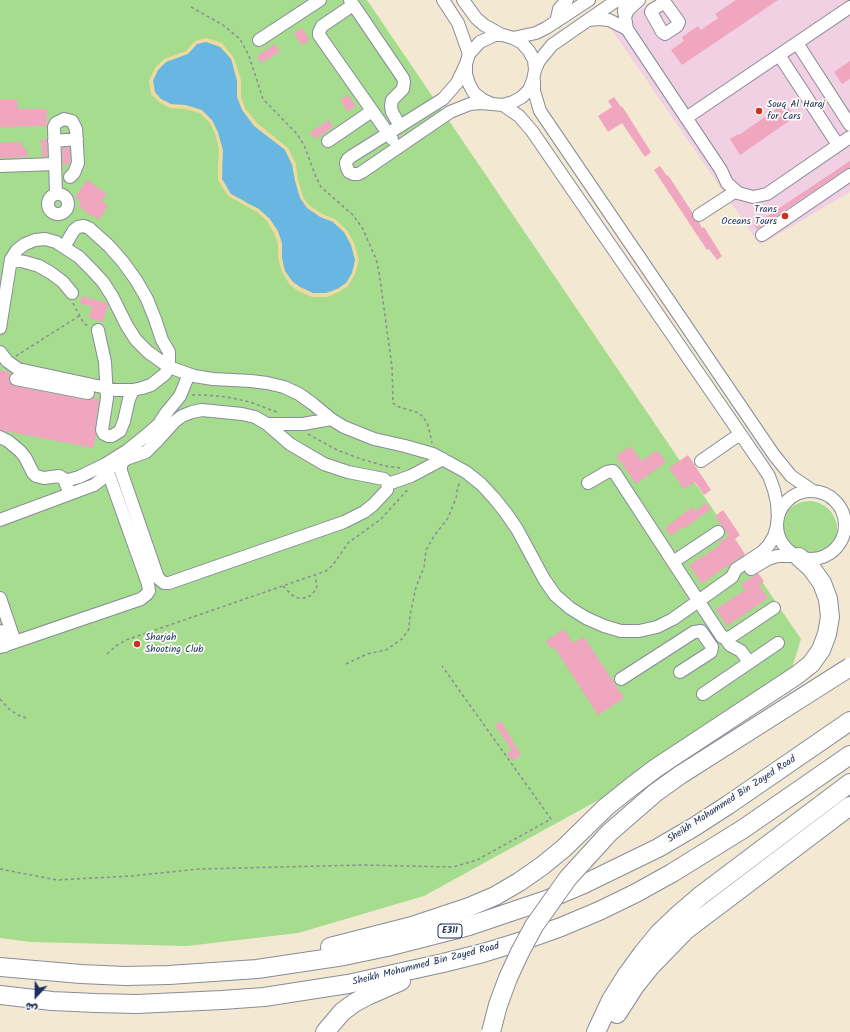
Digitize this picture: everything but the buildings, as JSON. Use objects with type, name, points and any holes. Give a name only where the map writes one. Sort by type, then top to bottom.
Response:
[{"type":"highway","points":[[257,969],[303,954],[412,926],[469,907],[495,896],[542,866],[564,848],[606,807],[643,778],[811,664],[821,650],[827,634],[830,617],[828,599],[822,583],[812,569],[797,557]]},
{"type":"highway","points":[[491,1032],[498,1005],[508,978],[534,926],[568,878],[609,833],[655,793],[680,775],[850,667]]},
{"type":"highway","name":"Sheikh Mohammed Bin Zayed Road","points":[[0,967],[125,976],[169,975],[257,969],[344,956],[429,937],[508,914],[584,884],[646,854],[694,827],[850,721]]},
{"type":"highway","name":"Sheikh Mohammed Bin Zayed Road","points":[[0,996],[95,1003],[165,1003],[264,997],[348,984],[483,953],[535,936],[599,911],[636,893],[737,833],[850,755]]},
{"type":"highway","points":[[596,1032],[611,1000],[626,976],[655,938],[679,914],[700,896],[850,783]]},
{"type":"highway","points":[[606,1032],[635,986],[668,947],[686,930],[850,806]]},
{"type":"highway","points":[[325,1032],[342,1012],[354,1003],[443,963]]},
{"type":"street","points":[[259,40],[320,0]]},
{"type":"street","points":[[443,0],[458,23],[467,59],[466,74],[474,93],[483,100],[497,104],[519,116],[532,131],[769,476],[778,504],[778,535],[782,544],[797,557]]},
{"type":"street","points":[[463,0],[484,26],[522,43],[529,51],[534,60],[534,91],[538,106],[554,133],[782,466],[791,476],[813,491]]},
{"type":"street","points":[[556,22],[559,9],[567,0]]},
{"type":"street","points":[[589,0],[556,22],[536,33],[508,36],[495,35],[483,40],[474,47],[467,59],[457,83],[443,99],[348,159],[346,163],[349,172],[353,174],[362,172],[450,112],[470,104],[497,104],[513,102],[522,97],[529,90],[539,61],[552,45],[617,0]]},
{"type":"street","points":[[625,0],[624,11],[626,25],[728,183],[736,191],[745,196],[760,196],[774,190],[850,138]]},
{"type":"street","points":[[626,25],[628,10],[639,0]]},
{"type":"street","points":[[398,148],[319,35],[322,26],[352,2],[403,78],[403,89],[392,100],[391,106],[392,112],[400,126]]},
{"type":"street","points":[[686,118],[850,7]]},
{"type":"street","points":[[589,20],[609,20],[626,25]]},
{"type":"street","points":[[797,43],[847,120],[833,126],[824,124]]},
{"type":"street","points":[[779,55],[838,145]]},
{"type":"street","points":[[790,71],[791,67],[796,61],[808,61]]},
{"type":"street","points":[[328,141],[372,111]]},
{"type":"street","points":[[70,177],[74,173],[78,163],[77,139],[75,125],[68,119],[64,119],[59,120],[54,127],[56,194],[63,196],[68,201],[65,212],[78,227]]},
{"type":"street","points":[[54,141],[77,139]]},
{"type":"street","points":[[0,166],[55,164]]},
{"type":"street","points":[[721,170],[733,182],[750,188],[767,189],[784,182]]},
{"type":"street","points":[[762,235],[850,175]]},
{"type":"street","points":[[699,215],[736,191]]},
{"type":"street","points":[[64,247],[74,230],[78,227],[84,226],[89,228],[124,262],[147,299],[162,340],[175,369],[176,385],[159,424],[139,442],[116,458],[92,471],[65,481]]},
{"type":"street","points":[[0,328],[12,259],[17,250],[25,244],[35,240],[46,239],[56,242],[87,265],[103,282],[136,340],[148,352],[175,369],[213,379],[256,381],[284,387],[299,394],[344,427],[374,439],[438,456],[466,472],[481,484],[506,513],[517,529],[544,579],[555,595],[570,608],[586,618],[604,626],[621,631],[639,631],[657,626],[673,619],[732,577],[736,569],[762,552],[769,545],[774,536],[781,509],[794,495],[813,491],[823,493],[832,497],[847,515],[845,535],[840,545],[832,553]]},
{"type":"street","points":[[12,259],[39,266],[63,282],[72,293]]},
{"type":"street","points":[[98,330],[105,362],[107,388],[107,408],[102,430],[104,434],[108,436],[116,434],[123,426],[129,399],[133,390]]},
{"type":"street","points":[[3,357],[18,369],[44,380],[88,393]]},
{"type":"street","points":[[16,379],[44,380],[116,390],[133,390],[151,385],[165,374],[175,369]]},
{"type":"street","points":[[386,482],[387,490],[381,498],[373,506],[354,518],[169,583],[162,582],[158,578],[120,469],[121,464],[126,459],[146,452],[174,422],[182,416],[202,410],[249,415],[264,422],[290,444],[324,464],[386,482],[400,480],[438,456]]},
{"type":"street","points":[[264,422],[293,420],[326,415]]},
{"type":"street","points":[[264,422],[294,424],[312,423],[326,415]]},
{"type":"street","points":[[701,461],[740,434]]},
{"type":"street","points":[[0,437],[8,441],[20,451],[36,476],[44,478],[62,477],[70,494]]},
{"type":"street","points":[[0,520],[94,485],[108,472],[113,460],[116,458]]},
{"type":"street","points":[[588,483],[607,472],[613,471],[615,473],[721,635],[730,645],[741,651],[750,662]]},
{"type":"street","points":[[7,645],[145,597],[149,591],[149,587],[108,472]]},
{"type":"street","points":[[674,562],[718,532]]},
{"type":"street","points":[[732,577],[739,577],[760,563],[777,556],[816,560],[850,547]]},
{"type":"street","points":[[0,598],[7,645]]},
{"type":"street","points":[[707,638],[721,635],[732,636],[774,608]]},
{"type":"street","points":[[0,631],[7,645]]},
{"type":"street","points":[[621,679],[694,632],[701,631],[712,647],[711,652],[680,672]]},
{"type":"street","points":[[703,694],[778,643]]},
{"type":"path","points":[[191,7],[223,25],[240,39],[249,56],[263,99],[297,134],[304,145],[321,187],[352,214],[362,227],[376,259],[379,272],[392,367],[393,403],[396,406],[419,413],[424,418],[428,425],[438,456]]},
{"type":"path","points":[[72,293],[73,304],[79,316],[87,326],[98,330]]},
{"type":"path","points":[[3,357],[79,316]]},
{"type":"path","points":[[107,654],[126,640],[283,586],[330,568],[348,543],[388,514],[416,470],[385,466],[337,450],[314,438],[294,424]]},
{"type":"path","points":[[346,664],[368,654],[386,650],[402,639],[409,628],[410,615],[416,587],[424,567],[426,550],[434,536],[448,518],[456,498],[458,486],[466,472]]},
{"type":"path","points":[[283,586],[292,595],[298,598],[310,596],[317,587],[315,574]]},
{"type":"path","points":[[0,869],[57,880],[131,876],[199,869],[363,865],[453,868],[477,860],[551,819],[442,666]]},
{"type":"path","points":[[0,698],[9,709],[26,718]]},
{"type":"shaded area","name":"Souq Al Haraj for Cars","points":[[655,0],[850,0],[850,192],[760,245],[612,30]]},
{"type":"green space","points":[[0,0],[367,0],[801,639],[792,668],[604,797],[424,896],[298,933],[187,946],[31,942],[0,938]]},
{"type":"green space","points":[[809,501],[820,503],[829,509],[835,518],[837,529],[835,540],[829,549],[820,555],[809,557],[798,555],[789,549],[783,540],[781,529],[783,518],[789,509],[798,503]]},
{"type":"sand","points":[[206,38],[222,43],[234,58],[241,80],[241,96],[245,108],[257,123],[288,148],[296,164],[298,180],[303,197],[309,205],[322,214],[335,219],[347,230],[354,243],[359,260],[355,274],[348,286],[339,292],[327,297],[312,297],[298,291],[290,285],[282,272],[278,258],[278,244],[267,221],[257,212],[228,196],[218,180],[219,150],[215,133],[209,122],[200,113],[185,109],[170,108],[159,102],[151,94],[149,81],[155,68],[164,59],[186,51],[195,41]],"holes":[[[206,42],[220,47],[231,59],[237,81],[237,97],[242,110],[254,126],[285,150],[292,165],[300,198],[307,208],[320,217],[333,222],[352,273],[346,283],[337,289],[293,282],[285,271],[282,258],[282,243],[278,231],[270,219],[259,209],[246,203],[222,166],[223,150],[218,132],[212,120],[202,110],[186,105],[171,104],[166,62],[188,54]]]},
{"type":"water","points":[[206,42],[220,47],[231,59],[237,81],[237,97],[242,110],[254,126],[285,150],[292,165],[300,198],[307,208],[320,217],[333,222],[344,232],[351,245],[355,260],[352,273],[346,283],[337,289],[326,293],[313,293],[293,282],[285,271],[282,258],[282,243],[278,231],[270,219],[259,209],[231,194],[222,179],[223,150],[218,132],[212,120],[202,110],[186,105],[171,104],[161,99],[155,92],[153,81],[158,70],[166,62],[188,54],[197,44]]},
{"type":"place","name":"Souq Al Haraj for Cars","points":[[759,111]]},
{"type":"place","name":"Trans Oceans Tours","points":[[785,216]]},
{"type":"place","name":"Sharjah Shooting Club","points":[[137,644]]}]
